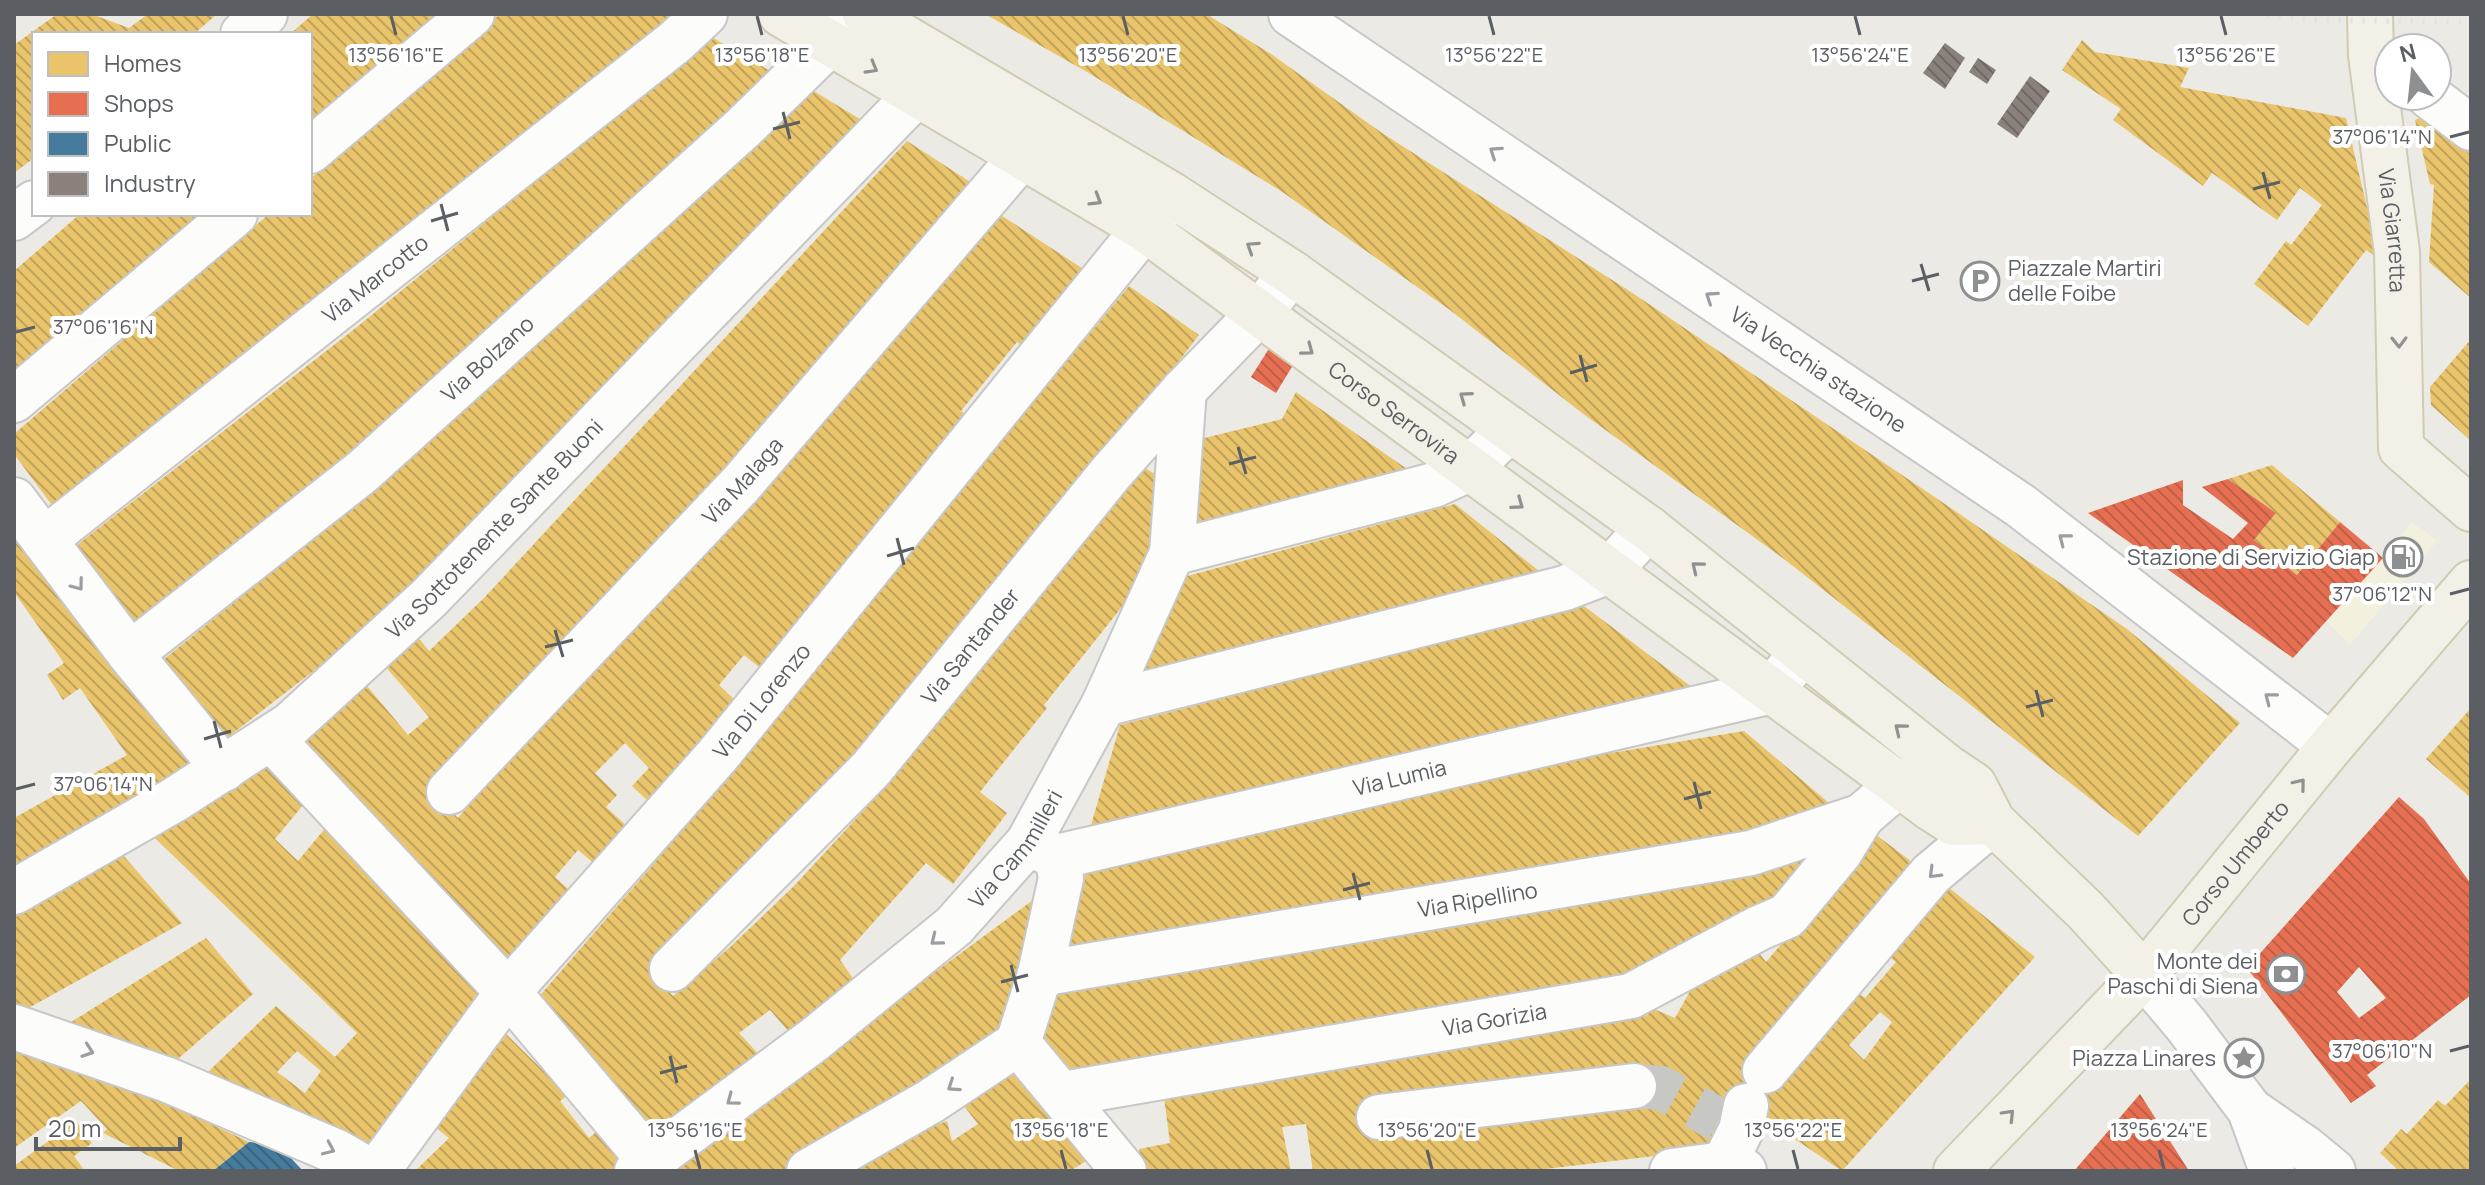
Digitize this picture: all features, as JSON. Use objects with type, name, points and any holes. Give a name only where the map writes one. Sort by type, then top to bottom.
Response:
[{"type":"main road","name":"Corso Serrovira","points":[[781,14],[1145,229],[1954,823],[1993,822]]},
{"type":"main road","points":[[865,14],[1172,195],[1292,273],[1648,528],[1947,767],[1974,785],[1993,822],[2086,911],[2144,975]]},
{"type":"main road","name":"Via Giarretta","points":[[2383,112],[2397,252],[2401,448],[2471,509]]},
{"type":"main road","name":"Corso Umberto","points":[[1956,1171],[2144,975],[2331,746],[2471,583]]},
{"type":"street","points":[[245,32],[265,14]]},
{"type":"street","points":[[312,149],[472,14]]},
{"type":"street","name":"Via Marcotto","points":[[44,540],[675,42],[705,14]]},
{"type":"street","name":"Via Bolzano","points":[[130,654],[362,472],[865,14]]},
{"type":"street","name":"Via Vecchia stazione","points":[[1291,14],[2021,506],[2331,746]]},
{"type":"street","name":"Via Sottotenente Sante Buoni","points":[[14,892],[224,769],[290,725],[429,598],[948,62]]},
{"type":"street","name":"Via Malaga","points":[[449,792],[741,484],[1020,154],[1050,123]]},
{"type":"street","name":"Via Di Lorenzo","points":[[377,1171],[508,992],[717,756],[1172,195]]},
{"type":"street","points":[[14,218],[32,204]]},
{"type":"street","points":[[14,400],[233,216]]},
{"type":"street","name":"Via Santander","points":[[672,969],[871,769],[1110,474],[1292,273]]},
{"type":"street","name":"Via Cammilleri","points":[[644,1166],[815,1039],[1042,850],[1172,553],[1184,390]]},
{"type":"street","points":[[1172,553],[1434,485],[1469,469],[1510,429]]},
{"type":"street","points":[[14,500],[130,654],[224,769]]},
{"type":"street","points":[[1104,704],[1565,588],[1609,571],[1648,528]]},
{"type":"street","points":[[1772,691],[1802,651]]},
{"type":"street","name":"Via Lumia","points":[[1042,850],[1772,691]]},
{"type":"street","points":[[271,738],[508,992],[644,1166]]},
{"type":"street","points":[[1899,784],[1947,767]]},
{"type":"street","name":"Via Ripellino","points":[[1040,974],[1751,853],[1862,816],[1899,784]]},
{"type":"street","name":"Via Gorizia","points":[[1063,1094],[1631,996],[1787,916],[1840,852],[1862,816]]},
{"type":"street","points":[[1672,1171],[1740,1127],[1931,874],[1993,822]]},
{"type":"street","points":[[809,1171],[931,1101],[1018,1043],[1040,974],[1061,878],[1042,850]]},
{"type":"street","points":[[2144,975],[2250,1110],[2272,1171]]},
{"type":"street","points":[[14,1027],[146,1071],[337,1152],[370,1171]]},
{"type":"street","points":[[1018,1043],[1124,1171]]},
{"type":"street","points":[[1379,1117],[1634,1086]]},
{"type":"street","points":[[2250,1110],[2333,1171]]},
{"type":"shaded area","points":[[2412,522],[2437,541],[2350,645],[2326,621]]},
{"type":"building: Homes","points":[[57,14],[91,14],[129,28],[148,14],[217,14],[196,32],[32,32]]},
{"type":"building: Homes","points":[[313,14],[450,14],[312,132],[312,32],[292,32]]},
{"type":"building: Homes","points":[[500,14],[665,14],[678,22],[57,512],[14,454],[14,434],[267,216],[312,216],[312,177]]},
{"type":"building: Homes","points":[[985,14],[1206,14],[1271,54],[1382,133],[1634,294],[1942,502],[2127,629],[2240,723],[2138,836],[1784,559],[1582,413],[1450,310],[1281,191],[1087,72]]},
{"type":"building: Homes","points":[[32,32],[32,160],[14,173],[14,45]]},
{"type":"building: Homes","points":[[708,35],[779,76],[434,387],[137,624],[77,545],[357,327]]},
{"type":"building: Homes","points":[[2082,40],[2095,52],[2189,68],[2180,87],[2346,118],[2379,259],[2366,250],[2308,326],[2254,284],[2286,241],[2291,245],[2322,205],[2300,188],[2277,220],[2212,173],[2203,186],[2113,120],[2121,109],[2062,70]]},
{"type":"building: Homes","points":[[812,90],[868,124],[368,629],[228,737],[163,660],[342,515]]},
{"type":"building: Homes","points":[[2426,115],[2471,155],[2471,298],[2429,262],[2434,185],[2430,184],[2415,120]]},
{"type":"building: Homes","points":[[907,141],[975,185],[764,434],[432,790],[458,818],[996,212],[1091,274],[1028,349],[1017,342],[961,411],[973,420],[769,675],[744,655],[719,685],[742,707],[652,805],[632,786],[649,768],[625,743],[595,773],[617,795],[606,807],[629,828],[596,865],[578,850],[555,877],[579,899],[515,969],[299,735],[362,680],[408,735],[429,717],[385,666],[418,637],[429,651],[484,598]]},
{"type":"building: Homes","points":[[78,216],[214,216],[14,387],[14,271]]},
{"type":"building: Homes","points":[[1129,286],[1199,335],[1006,585],[857,756],[651,973],[673,996],[793,887],[890,782],[1142,466],[1166,481],[1144,579],[980,792],[1007,813],[953,884],[926,863],[840,960],[862,991],[795,1039],[770,1010],[739,1033],[765,1061],[661,1135],[536,1000],[652,866]]},
{"type":"building: Homes","points":[[2471,339],[2471,441],[2431,405],[2430,387]]},
{"type":"building: Homes","points":[[1296,392],[1410,471],[1193,536],[1196,440],[1282,419]]},
{"type":"building: Homes","points":[[2272,465],[2340,522],[2297,575],[2254,540],[2276,513],[2228,479]]},
{"type":"building: Homes","points":[[1455,504],[1544,575],[1136,682],[1176,579]]},
{"type":"building: Homes","points":[[14,524],[194,771],[14,870],[14,818],[127,755],[80,688],[63,700],[47,675],[64,663],[14,592]]},
{"type":"building: Homes","points":[[1584,606],[1697,691],[1089,832],[1120,725]]},
{"type":"building: Homes","points":[[2471,708],[2471,798],[2426,759]]},
{"type":"building: Homes","points":[[1744,731],[1829,803],[1770,830],[1053,954],[1072,872],[1454,779]]},
{"type":"building: Homes","points":[[267,759],[308,799],[275,839],[298,861],[327,826],[433,944],[493,1003],[369,1157],[206,1074],[276,1006],[335,1057],[357,1033],[155,838],[193,816]],"holes":[[[297,1051],[321,1071],[305,1093],[277,1072]]]},
{"type":"building: Homes","points":[[1875,834],[1912,862],[1870,915],[1853,989],[1865,998],[1896,962],[1887,955],[1948,887],[2035,957],[1842,1171],[1730,1095],[1705,1150],[1529,1171],[1313,1171],[1306,1124],[1282,1127],[1291,1171],[1143,1171],[1139,1149],[1170,1143],[1163,1090],[1648,1015],[1649,1007],[1675,1018],[1703,968],[1752,944],[1766,962]],"holes":[[[1880,1012],[1892,1022],[1864,1060],[1849,1045]]]},
{"type":"building: Homes","points":[[1820,850],[1788,896],[1646,977],[1057,1074],[1028,1038],[1044,988],[1644,893],[1781,866],[1784,865],[1783,860]]},
{"type":"building: Homes","points":[[123,855],[182,923],[14,1016],[14,918]]},
{"type":"building: Homes","points":[[1052,886],[1017,1021],[791,1171],[665,1171]]},
{"type":"building: Homes","points":[[206,938],[253,994],[172,1064],[63,1027]]},
{"type":"building: Homes","points":[[504,1032],[568,1095],[560,1101],[589,1138],[601,1128],[632,1160],[618,1171],[415,1171],[449,1138],[431,1124]]},
{"type":"building: Homes","points":[[14,1041],[139,1090],[249,1142],[213,1171],[179,1171],[103,1133],[107,1129],[81,1101],[14,1148]]},
{"type":"building: Homes","points":[[1013,1061],[1091,1158],[1070,1171],[846,1171],[908,1136],[947,1121],[952,1141],[978,1124],[960,1101]]},
{"type":"building: Homes","points":[[2471,1079],[2471,1171],[2399,1171],[2380,1153],[2401,1129],[2407,1134],[2438,1100],[2445,1106]]},
{"type":"building: Homes","points":[[76,1121],[92,1143],[74,1156],[85,1171],[14,1171],[14,1166]]},
{"type":"building: Shops","points":[[1270,347],[1295,362],[1276,393],[1251,377]]},
{"type":"building: Shops","points":[[2228,479],[2276,513],[2254,540],[2297,575],[2340,522],[2383,558],[2293,658],[2088,513],[2183,480],[2183,505],[2233,539],[2248,523],[2202,487]]},
{"type":"building: Shops","points":[[2412,539],[2421,548],[2401,570],[2392,561]]},
{"type":"building: Shops","points":[[2399,797],[2424,819],[2471,884],[2471,995],[2367,1075],[2376,1086],[2351,1103],[2247,968]],"holes":[[[2359,967],[2386,998],[2359,1018],[2337,992]]]},
{"type":"building: Shops","points":[[2140,1094],[2189,1171],[2074,1171]]},
{"type":"building: Public","points":[[249,1142],[278,1144],[303,1171],[213,1171]]},
{"type":"building: Industry","points":[[1945,43],[1965,58],[1945,89],[1923,73]]},
{"type":"building: Industry","points":[[1978,58],[1996,70],[1987,84],[1969,72]]},
{"type":"building: Industry","points":[[2030,76],[2050,91],[2017,138],[1997,124]]},
{"type":"tunnel","points":[[1634,1086],[1661,1088],[1719,1120]]},
{"type":"railway","points":[[2255,14],[2313,20],[2471,22]]},
{"type":"place","name":"Piazzale Martiri delle Foibe","points":[[1980,281]]},
{"type":"place","name":"Stazione di Servizio Giap","points":[[2403,557]]},
{"type":"place","name":"Monte dei Paschi di Siena","points":[[2286,974]]},
{"type":"place","name":"Piazza Linares","points":[[2244,1058]]}]
